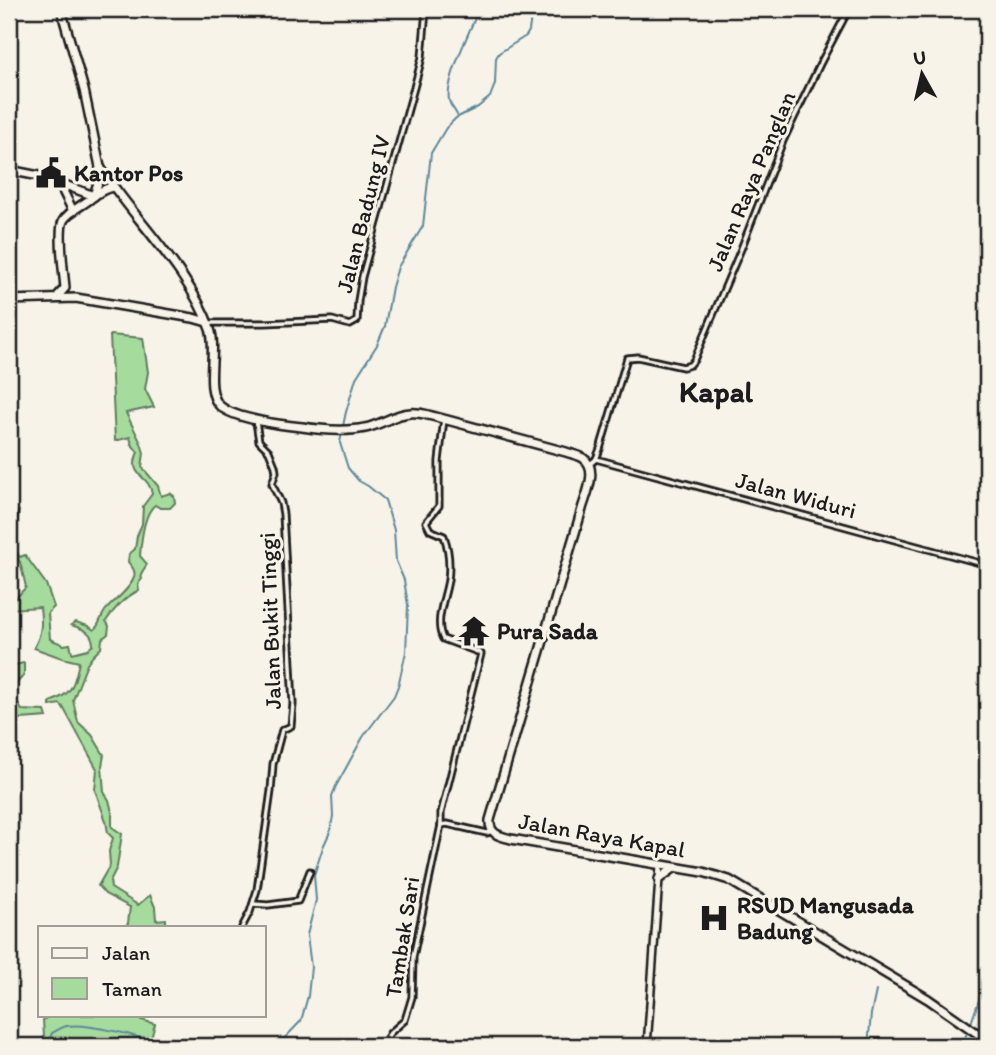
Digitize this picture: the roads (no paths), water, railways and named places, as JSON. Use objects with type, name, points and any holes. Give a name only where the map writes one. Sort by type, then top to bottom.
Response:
[{"type":"highway","points":[[61,9],[85,90],[100,167],[94,196]]},
{"type":"highway","points":[[100,167],[181,275],[202,311],[212,337],[212,390],[214,397],[226,410],[256,420],[328,429],[374,426],[409,413],[444,419],[566,452],[593,462]]},
{"type":"highway","points":[[9,172],[44,177],[94,196]]},
{"type":"highway","points":[[9,172],[59,187],[73,211]]},
{"type":"highway","points":[[75,298],[65,288],[63,222],[94,196],[108,187],[113,187]]},
{"type":"highway","points":[[56,298],[65,288]]},
{"type":"highway","points":[[9,300],[75,298],[193,318],[208,323]]},
{"type":"highway","points":[[193,318],[199,317],[202,311]]},
{"type":"highway","name":"Jalan Raya Kapal","points":[[593,462],[582,509],[490,820],[492,831],[499,836],[713,875],[734,883],[928,999],[984,1038],[986,1043]]},
{"type":"highway","points":[[659,879],[675,868]]},
{"type":"main road","points":[[647,1046],[660,865]]},
{"type":"street","name":"Jalan Badung IV","points":[[208,323],[338,321],[354,324],[358,319],[362,277],[420,64],[426,9]]},
{"type":"street","name":"Jalan Raya Panglan","points":[[593,462],[624,362],[629,357],[638,356],[681,367],[694,360],[745,241],[783,141],[849,9]]},
{"type":"street","name":"Tambak Sari","points":[[382,1046],[390,1033],[405,1020],[414,988],[413,957],[441,825],[441,813],[481,654],[443,639],[441,634],[440,619],[448,578],[448,553],[444,536],[430,530],[426,522],[439,506],[439,461],[444,419]]},
{"type":"street","name":"Jalan Bukit Tinggi","points":[[253,904],[260,873],[273,764],[282,730],[291,726],[293,699],[283,514],[272,484],[275,466],[270,452],[258,439],[256,420]]},
{"type":"street","name":"Jalan Widuri","points":[[593,462],[987,565]]},
{"type":"street","points":[[441,825],[487,833],[492,831]]},
{"type":"street","points":[[243,926],[253,904],[297,902],[310,871]]},
{"type":"waterway","points":[[457,115],[449,100],[451,80],[479,9]]},
{"type":"waterway","points":[[343,426],[356,378],[377,345],[385,326],[398,267],[423,226],[431,153],[446,128],[456,118],[478,107],[490,97],[495,84],[496,58],[499,53],[526,36],[532,9]]},
{"type":"waterway","points":[[277,1046],[301,1021],[308,996],[311,967],[307,935],[316,900],[314,875],[330,832],[333,816],[332,796],[363,737],[394,696],[406,652],[408,605],[404,580],[396,561],[394,530],[385,500],[359,481],[348,468],[340,443],[342,432]]},
{"type":"waterway","points":[[970,1026],[987,985]]},
{"type":"waterway","points":[[868,1046],[876,991]]},
{"type":"waterway","points":[[47,1046],[52,1033],[65,1027],[76,1026],[115,1031],[160,1046]]},
{"type":"waterway","points":[[961,1046],[968,1031]]},
{"type":"place","name":"Kantor Pos","points":[[51,173]]},
{"type":"place","name":"Pura Sada","points":[[474,631]]},
{"type":"place","name":"RSUD Mangusada Badung","points":[[714,918]]},
{"type":"district","name":"Kapal","points":[[716,391]]}]
